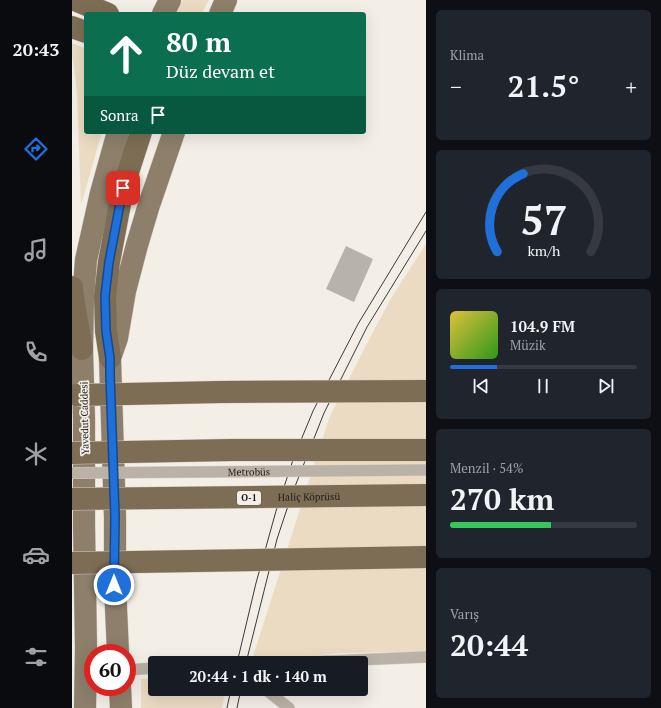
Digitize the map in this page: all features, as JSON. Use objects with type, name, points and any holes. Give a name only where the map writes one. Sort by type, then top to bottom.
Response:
[{"type":"highway","points":[[76,0],[103,12]]},
{"type":"highway","points":[[72,27],[84,31]]},
{"type":"highway","points":[[110,358],[106,331],[105,296],[109,262],[123,188],[140,134]]},
{"type":"highway","points":[[72,287],[82,349]]},
{"type":"highway","points":[[72,395],[221,392],[426,391]]},
{"type":"highway","points":[[72,453],[232,450],[426,450]]},
{"type":"highway","name":"Haliç Köprüsü","points":[[72,499],[426,495]]},
{"type":"highway","points":[[72,563],[426,557]]},
{"type":"main road","points":[[164,12],[170,0]]},
{"type":"main road","points":[[221,12],[226,0]]},
{"type":"main road","name":"Yavedut Caddesi","points":[[86,644],[82,349],[83,299],[86,260],[101,193],[117,134]]},
{"type":"main road","points":[[117,644],[114,585],[115,517],[110,358],[117,338],[125,291],[137,245],[173,134]]},
{"type":"main road","points":[[72,686],[80,669],[84,655]]},
{"type":"main road","name":"Yavedut Caddesi","points":[[85,696],[85,708]]},
{"type":"main road","points":[[121,696],[122,708]]},
{"type":"lane","name":"Metrobüs","points":[[72,473],[426,470]]},
{"type":"lane","points":[[368,659],[426,657]]},
{"type":"lane","points":[[136,669],[148,668]]},
{"type":"lane","points":[[274,696],[289,708]]},
{"type":"shaded area","points":[[183,0],[209,0],[202,12],[176,12]]},
{"type":"shaded area","points":[[72,43],[84,48],[84,134],[101,134],[81,205],[77,92]]},
{"type":"shaded area","points":[[426,244],[426,652],[340,653],[313,656],[253,656],[329,418],[393,295]]},
{"type":"shaded area","points":[[148,678],[148,696],[225,696],[222,708],[141,708],[141,679]]},
{"type":"building","points":[[346,246],[373,259],[354,302],[326,289]]},
{"type":"tram line","points":[[239,656],[256,583],[276,511],[294,457],[313,411],[358,324],[426,212]]},
{"type":"tram line","points":[[248,656],[277,539],[292,494],[324,413],[367,327],[426,231]]},
{"type":"tram line","points":[[227,708],[230,696]]},
{"type":"tram line","points":[[237,708],[240,696]]},
{"type":"route","points":[[114,585],[115,517],[110,358],[106,331],[105,296],[109,262],[123,188]]}]
